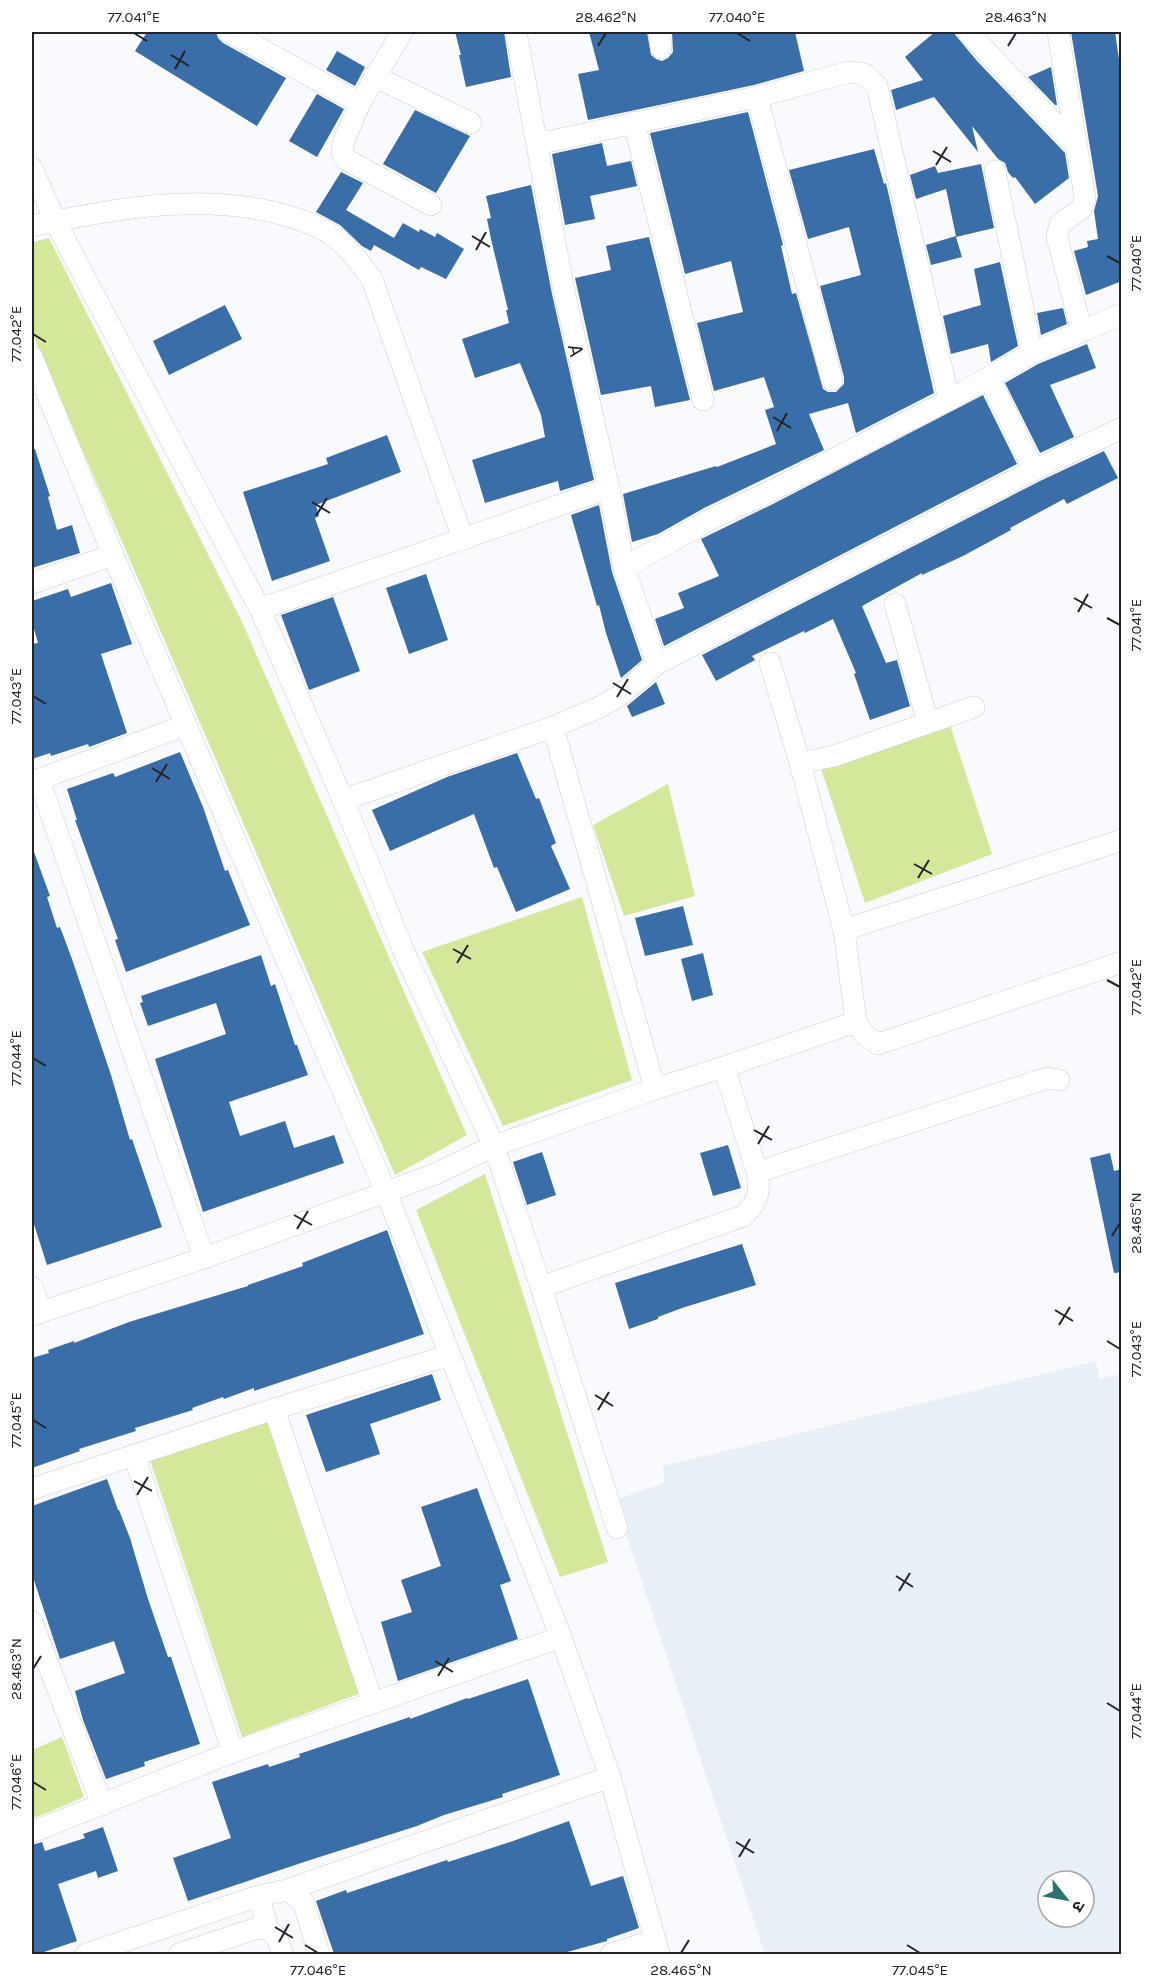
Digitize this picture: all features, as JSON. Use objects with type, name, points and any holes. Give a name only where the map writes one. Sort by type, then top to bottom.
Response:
[{"type":"street","points":[[229,32],[360,103]]},
{"type":"street","points":[[402,32],[360,103],[343,143],[342,152],[345,159],[431,205]]},
{"type":"street","name":"A","points":[[516,32],[564,291],[609,488],[624,568],[657,664]]},
{"type":"street","points":[[968,32],[1076,146]]},
{"type":"street","points":[[1058,32],[1085,198],[1081,209],[1060,224],[1057,237],[1082,332]]},
{"type":"street","points":[[537,144],[757,97],[849,72],[864,74],[878,86],[949,400]]},
{"type":"street","points":[[374,76],[471,123]]},
{"type":"street","points":[[757,97],[832,380]]},
{"type":"street","points":[[634,122],[703,400]]},
{"type":"street","points":[[32,168],[55,221],[260,609],[343,800],[404,952],[494,1146],[617,1528]]},
{"type":"street","points":[[995,171],[1032,353]]},
{"type":"street","points":[[32,225],[166,204],[220,204],[261,209],[299,218],[332,235],[357,258],[372,279],[464,539]]},
{"type":"street","points":[[624,568],[709,520],[949,400],[1032,353],[1122,314]]},
{"type":"street","points":[[32,357],[113,555],[386,1192],[561,1637],[610,1777],[657,1947],[611,1954]]},
{"type":"street","points":[[989,378],[1034,470]]},
{"type":"street","points":[[343,800],[553,728],[598,708],[619,696],[657,664],[1034,470],[1122,428]]},
{"type":"street","points":[[260,609],[609,488]]},
{"type":"street","points":[[32,583],[113,555]]},
{"type":"street","points":[[895,604],[928,723]]},
{"type":"street","points":[[770,663],[800,763],[844,930],[856,1022],[865,1035],[878,1044],[1122,962]]},
{"type":"street","points":[[800,763],[834,756],[974,707]]},
{"type":"street","points":[[186,724],[35,780],[204,1258]]},
{"type":"street","points":[[553,728],[655,1089]]},
{"type":"street","points":[[844,930],[1122,840]]},
{"type":"street","points":[[32,1287],[36,1313],[204,1258],[386,1192],[494,1146],[856,1022]]},
{"type":"street","points":[[541,1287],[743,1216],[754,1206],[760,1187],[757,1172],[724,1068]]},
{"type":"street","points":[[757,1172],[1047,1078],[1059,1080]]},
{"type":"street","points":[[32,1489],[274,1409],[450,1355]]},
{"type":"street","points":[[274,1409],[373,1703]]},
{"type":"street","points":[[134,1455],[233,1752]]},
{"type":"street","points":[[32,1622],[102,1805]]},
{"type":"street","points":[[32,1832],[233,1752],[561,1637]]},
{"type":"street","points":[[86,1954],[259,1896],[287,1890],[610,1777]]},
{"type":"street","points":[[287,1890],[303,1901],[319,1954]]},
{"type":"street","points":[[259,1896],[268,1929],[276,1936],[282,1954]]},
{"type":"street","points":[[179,1954],[257,1928],[268,1929]]},
{"type":"shaded area","points":[[1096,1361],[1099,1379],[1121,1374],[1121,1954],[765,1954],[615,1500],[664,1483],[663,1466]]},
{"type":"green space","points":[[49,238],[242,622],[467,1135],[395,1175],[32,333],[32,242]]},
{"type":"green space","points":[[948,719],[992,854],[865,903],[821,768]]},
{"type":"green space","points":[[668,784],[695,896],[624,916],[593,825]]},
{"type":"green space","points":[[582,897],[632,1080],[503,1126],[422,952]]},
{"type":"green space","points":[[485,1174],[608,1562],[560,1577],[416,1210]]},
{"type":"green space","points":[[268,1422],[361,1693],[242,1737],[149,1457]]},
{"type":"green space","points":[[62,1737],[84,1797],[32,1819],[32,1750]]},
{"type":"building","points":[[147,32],[216,32],[223,43],[286,78],[257,126],[135,51]]},
{"type":"building","points":[[455,32],[504,32],[511,77],[466,87]]},
{"type":"building","points":[[589,32],[647,32],[651,55],[662,61],[673,52],[672,32],[795,32],[804,71],[754,85],[588,120],[578,74],[599,70]]},
{"type":"building","points":[[935,32],[953,32],[977,61],[1065,153],[1069,178],[1035,204],[1015,177],[1013,178],[1008,172],[1005,163],[998,159],[972,126],[978,152],[934,97],[896,110],[891,90],[923,80],[905,57]]},
{"type":"building","points":[[1071,32],[1115,32],[1120,66],[1122,66],[1122,281],[1086,295],[1074,251],[1088,247],[1087,241],[1098,239],[1094,211],[1098,196]]},
{"type":"building","points":[[337,51],[365,67],[355,86],[326,70]]},
{"type":"building","points":[[1051,67],[1057,105],[1028,77]]},
{"type":"building","points":[[317,94],[344,109],[317,157],[289,141]]},
{"type":"building","points":[[415,110],[470,136],[436,193],[383,164]]},
{"type":"building","points":[[748,112],[783,245],[781,246],[792,294],[796,293],[823,389],[836,392],[844,384],[844,377],[820,286],[861,275],[849,227],[808,239],[789,170],[874,149],[884,184],[886,183],[934,393],[856,433],[848,403],[809,414],[824,450],[704,508],[658,534],[632,542],[623,494],[717,467],[776,444],[765,410],[774,407],[764,377],[714,391],[697,323],[743,312],[731,261],[685,274],[650,133]]},
{"type":"building","points":[[602,143],[607,166],[631,161],[637,186],[590,196],[595,219],[565,225],[552,154]]},
{"type":"building","points":[[981,164],[994,228],[956,237],[962,257],[931,265],[926,245],[956,236],[946,189],[916,199],[910,175],[935,166],[938,173]]},
{"type":"building","points":[[341,172],[363,183],[346,210],[394,238],[403,223],[419,232],[420,229],[435,237],[437,233],[464,249],[446,279],[421,267],[419,270],[374,245],[371,251],[362,246],[340,225],[316,212]]},
{"type":"building","points":[[531,185],[552,294],[594,480],[560,491],[558,481],[485,503],[472,460],[545,437],[541,415],[520,363],[475,378],[462,339],[509,323],[487,219],[491,218],[486,196]]},
{"type":"building","points":[[649,237],[690,400],[655,407],[651,386],[601,395],[575,278],[611,270],[606,246]]},
{"type":"building","points":[[1000,262],[1018,346],[991,362],[988,344],[951,354],[943,316],[981,305],[974,269]]},
{"type":"building","points":[[225,305],[242,339],[169,375],[153,341]]},
{"type":"building","points":[[1063,308],[1067,324],[1041,335],[1037,313]]},
{"type":"building","points":[[1087,344],[1096,368],[1050,385],[1074,437],[1040,453],[1005,383],[1038,364]]},
{"type":"building","points":[[983,395],[1017,464],[664,646],[655,619],[684,608],[678,593],[719,576],[701,539]]},
{"type":"building","points":[[387,435],[401,472],[316,505],[319,516],[315,518],[330,561],[272,581],[243,492],[328,464],[326,458]]},
{"type":"building","points":[[32,449],[35,449],[50,496],[48,497],[57,530],[72,525],[80,553],[32,568]]},
{"type":"building","points":[[1104,451],[1118,478],[1067,504],[1064,499],[963,556],[922,575],[922,573],[862,606],[886,663],[897,660],[910,706],[870,720],[854,674],[856,673],[833,619],[752,656],[755,660],[716,681],[702,655],[1040,481]]},
{"type":"building","points":[[599,505],[612,572],[642,660],[621,678],[599,605],[597,606],[571,515]]},
{"type":"building","points":[[426,574],[448,640],[409,654],[386,588]]},
{"type":"building","points":[[111,583],[132,644],[101,654],[127,733],[89,747],[88,744],[51,756],[50,753],[32,759],[32,644],[38,643],[32,622],[32,601],[68,589],[71,597]]},
{"type":"building","points":[[333,597],[360,671],[309,690],[281,615]]},
{"type":"building","points":[[656,682],[665,704],[632,717],[627,706]]},
{"type":"building","points":[[180,752],[203,807],[225,871],[228,870],[250,925],[126,972],[115,940],[118,939],[75,820],[77,820],[67,789],[113,773],[115,777]]},
{"type":"building","points":[[517,753],[536,799],[539,798],[556,843],[551,846],[570,889],[516,912],[497,867],[494,868],[474,814],[390,851],[372,810],[447,777]]},
{"type":"building","points":[[32,852],[34,852],[50,896],[47,897],[57,928],[60,927],[72,959],[130,1140],[132,1139],[162,1227],[47,1265],[32,1218]]},
{"type":"building","points":[[683,906],[693,945],[645,956],[635,918]]},
{"type":"building","points":[[703,953],[713,995],[692,1001],[681,959]]},
{"type":"building","points":[[261,955],[271,986],[275,984],[295,1045],[297,1045],[308,1075],[229,1102],[240,1136],[285,1121],[294,1148],[334,1135],[344,1163],[203,1212],[155,1059],[226,1034],[216,1003],[148,1026],[140,1003],[143,1002],[141,996]]},
{"type":"building","points":[[728,1145],[741,1188],[713,1196],[700,1153]]},
{"type":"building","points":[[542,1152],[556,1195],[527,1205],[513,1162]]},
{"type":"building","points":[[1110,1153],[1114,1171],[1122,1169],[1122,1272],[1114,1273],[1090,1158]]},
{"type":"building","points":[[387,1230],[424,1334],[254,1391],[254,1388],[224,1399],[223,1397],[32,1468],[32,1358],[49,1353],[48,1350],[74,1341],[74,1343],[129,1322],[248,1286],[303,1266],[302,1263]]},
{"type":"building","points":[[742,1244],[756,1285],[682,1308],[629,1329],[615,1283]]},
{"type":"building","points":[[432,1374],[441,1400],[370,1424],[380,1454],[326,1472],[306,1415]]},
{"type":"building","points":[[107,1479],[130,1538],[148,1599],[168,1657],[171,1657],[200,1744],[144,1762],[145,1766],[106,1779],[83,1720],[75,1691],[125,1673],[114,1641],[60,1659],[32,1574],[32,1506]]},
{"type":"building","points":[[477,1488],[511,1581],[500,1585],[518,1639],[398,1681],[381,1622],[412,1612],[401,1580],[441,1566],[421,1507]]},
{"type":"building","points":[[528,1679],[560,1775],[502,1794],[503,1797],[188,1901],[173,1858],[231,1838],[212,1782],[268,1764],[269,1767],[300,1757],[299,1754]]},
{"type":"building","points":[[569,1821],[591,1886],[623,1876],[639,1928],[607,1939],[607,1941],[560,1954],[334,1954],[316,1901],[447,1860],[448,1862]]},
{"type":"building","points":[[103,1827],[118,1871],[98,1878],[96,1871],[58,1884],[77,1941],[32,1954],[32,1845],[42,1842],[45,1851],[85,1838],[83,1834]]}]
